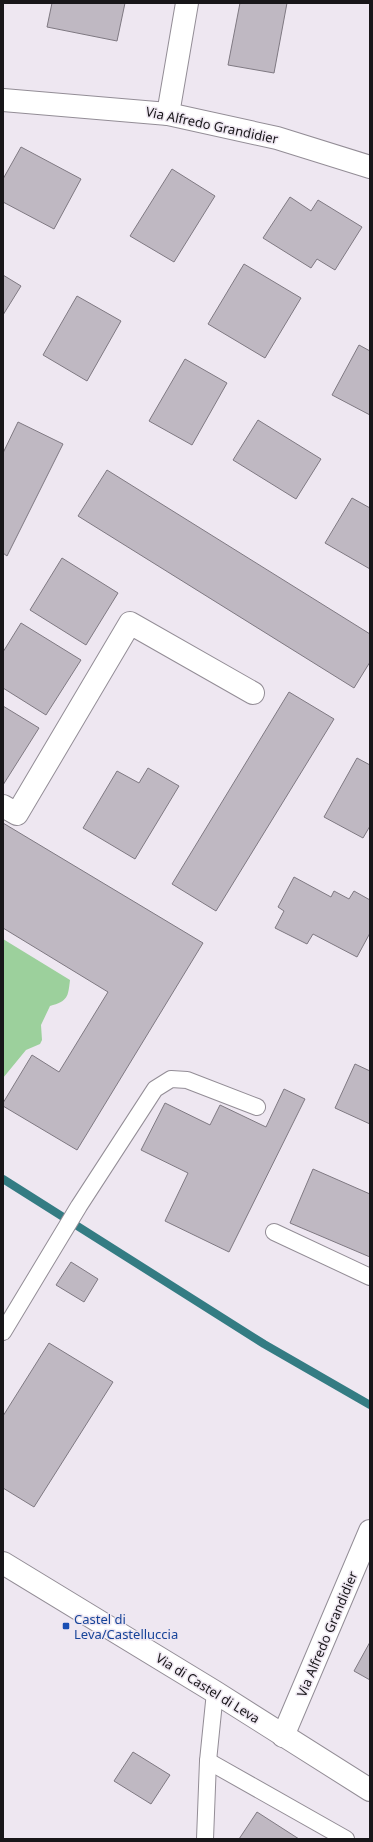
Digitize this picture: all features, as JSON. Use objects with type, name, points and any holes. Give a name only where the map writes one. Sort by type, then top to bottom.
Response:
[{"type":"street","points":[[168,114],[187,3]]},
{"type":"street","name":"Via Alfredo Grandidier","points":[[3,100],[168,114],[277,138],[370,168]]},
{"type":"street","points":[[3,806],[17,814],[130,623],[253,693]]},
{"type":"street","name":"Via Alfredo Grandidier","points":[[284,1736],[370,1531]]},
{"type":"street","name":"Via di Castel di Leva","points":[[3,1563],[215,1692],[370,1790]]},
{"type":"lane","points":[[3,1332],[79,1206],[155,1089],[171,1079],[187,1080],[257,1107]]},
{"type":"lane","points":[[274,1232],[370,1277]]},
{"type":"lane","points":[[205,1839],[208,1761],[215,1692]]},
{"type":"lane","points":[[208,1761],[346,1839]]},
{"type":"green space","points":[[3,939],[70,980],[69,991],[66,998],[50,1006],[41,1025],[42,1040],[40,1044],[26,1050],[3,1078]]},
{"type":"building","points":[[52,3],[125,3],[117,41],[47,27]]},
{"type":"building","points":[[240,3],[287,3],[274,73],[228,65]]},
{"type":"building","points":[[21,147],[81,179],[54,229],[3,202],[3,179]]},
{"type":"building","points":[[172,169],[215,196],[174,262],[130,236]]},
{"type":"building","points":[[290,197],[311,211],[318,200],[362,227],[335,270],[317,259],[311,268],[263,238]]},
{"type":"building","points":[[244,264],[301,298],[265,358],[208,324]]},
{"type":"building","points":[[3,275],[21,286],[3,315]]},
{"type":"building","points":[[77,296],[121,321],[87,381],[43,355]]},
{"type":"building","points":[[359,345],[370,351],[370,415],[332,395]]},
{"type":"building","points":[[185,359],[227,383],[192,445],[149,421]]},
{"type":"building","points":[[258,420],[321,459],[296,499],[233,460]]},
{"type":"building","points":[[18,422],[63,444],[7,556],[3,553],[3,453]]},
{"type":"building","points":[[107,470],[370,634],[370,662],[354,688],[78,516]]},
{"type":"building","points":[[352,498],[370,508],[370,569],[325,543]]},
{"type":"building","points":[[62,558],[118,593],[86,645],[30,610]]},
{"type":"building","points":[[21,623],[81,660],[46,715],[3,688],[3,652]]},
{"type":"building","points":[[289,692],[334,719],[216,911],[172,884]]},
{"type":"building","points":[[3,706],[39,728],[3,785]]},
{"type":"building","points":[[357,758],[370,765],[370,826],[363,838],[324,817]]},
{"type":"building","points":[[148,768],[179,786],[135,859],[83,828],[117,771],[139,783]]},
{"type":"building","points":[[3,823],[203,943],[77,1150],[3,1106],[3,1103],[32,1055],[59,1072],[108,992],[3,928]]},
{"type":"building","points":[[294,877],[331,897],[334,891],[349,899],[354,891],[370,900],[370,933],[357,957],[313,934],[307,944],[275,928],[284,911],[278,907]]},
{"type":"building","points":[[355,1064],[370,1071],[370,1124],[335,1108]]},
{"type":"building","points":[[284,1089],[305,1099],[229,1252],[165,1221],[188,1173],[141,1150],[165,1103],[210,1125],[220,1105],[266,1127]]},
{"type":"building","points":[[313,1169],[370,1194],[370,1257],[290,1223]]},
{"type":"building","points":[[71,1262],[98,1279],[84,1302],[56,1285]]},
{"type":"building","points":[[49,1343],[113,1382],[34,1507],[3,1488],[3,1416]]},
{"type":"building","points":[[370,1642],[370,1680],[354,1671]]},
{"type":"building","points":[[133,1752],[170,1775],[151,1804],[114,1781]]},
{"type":"building","points":[[257,1812],[299,1839],[239,1839]]},
{"type":"waterway","points":[[3,1179],[264,1344],[370,1405]]},
{"type":"place","name":"Castel di Leva/Castelluccia","points":[[66,1626]]}]
